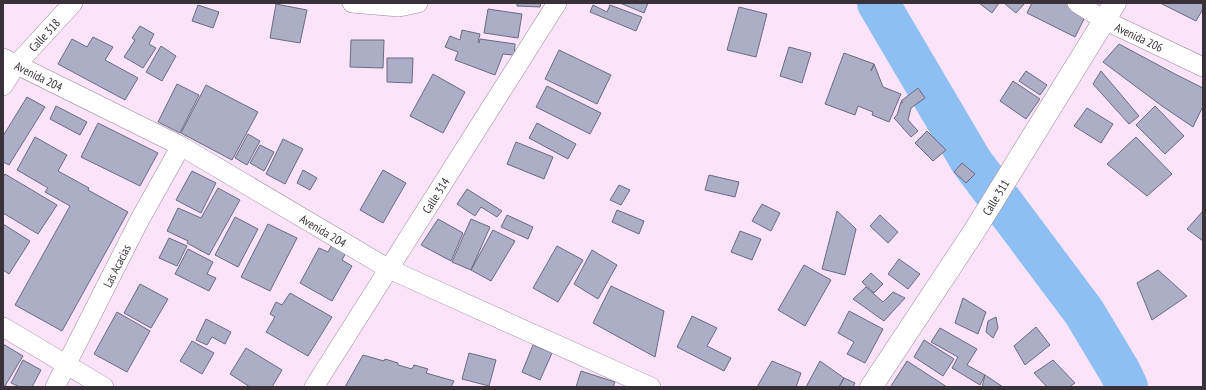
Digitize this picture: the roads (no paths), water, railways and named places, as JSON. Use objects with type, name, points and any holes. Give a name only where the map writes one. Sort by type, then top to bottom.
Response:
[{"type":"street","name":"Calle 318","points":[[3,86],[10,61],[73,3]]},
{"type":"street","points":[[352,3],[399,7],[418,3]]},
{"type":"street","name":"Calle 314","points":[[314,387],[557,3]]},
{"type":"street","name":"Avenida 206","points":[[1077,3],[1109,12],[1203,67]]},
{"type":"street","name":"Calle 311","points":[[871,387],[974,230],[1109,12]]},
{"type":"street","name":"Avenida 204","points":[[10,61],[181,146],[389,269],[651,387]]},
{"type":"street","name":"Las Acacias","points":[[55,387],[139,221],[181,146]]},
{"type":"street","points":[[3,327],[104,387]]},
{"type":"waterway","points":[[878,3],[971,161],[1084,312],[1120,372],[1127,387]]}]
